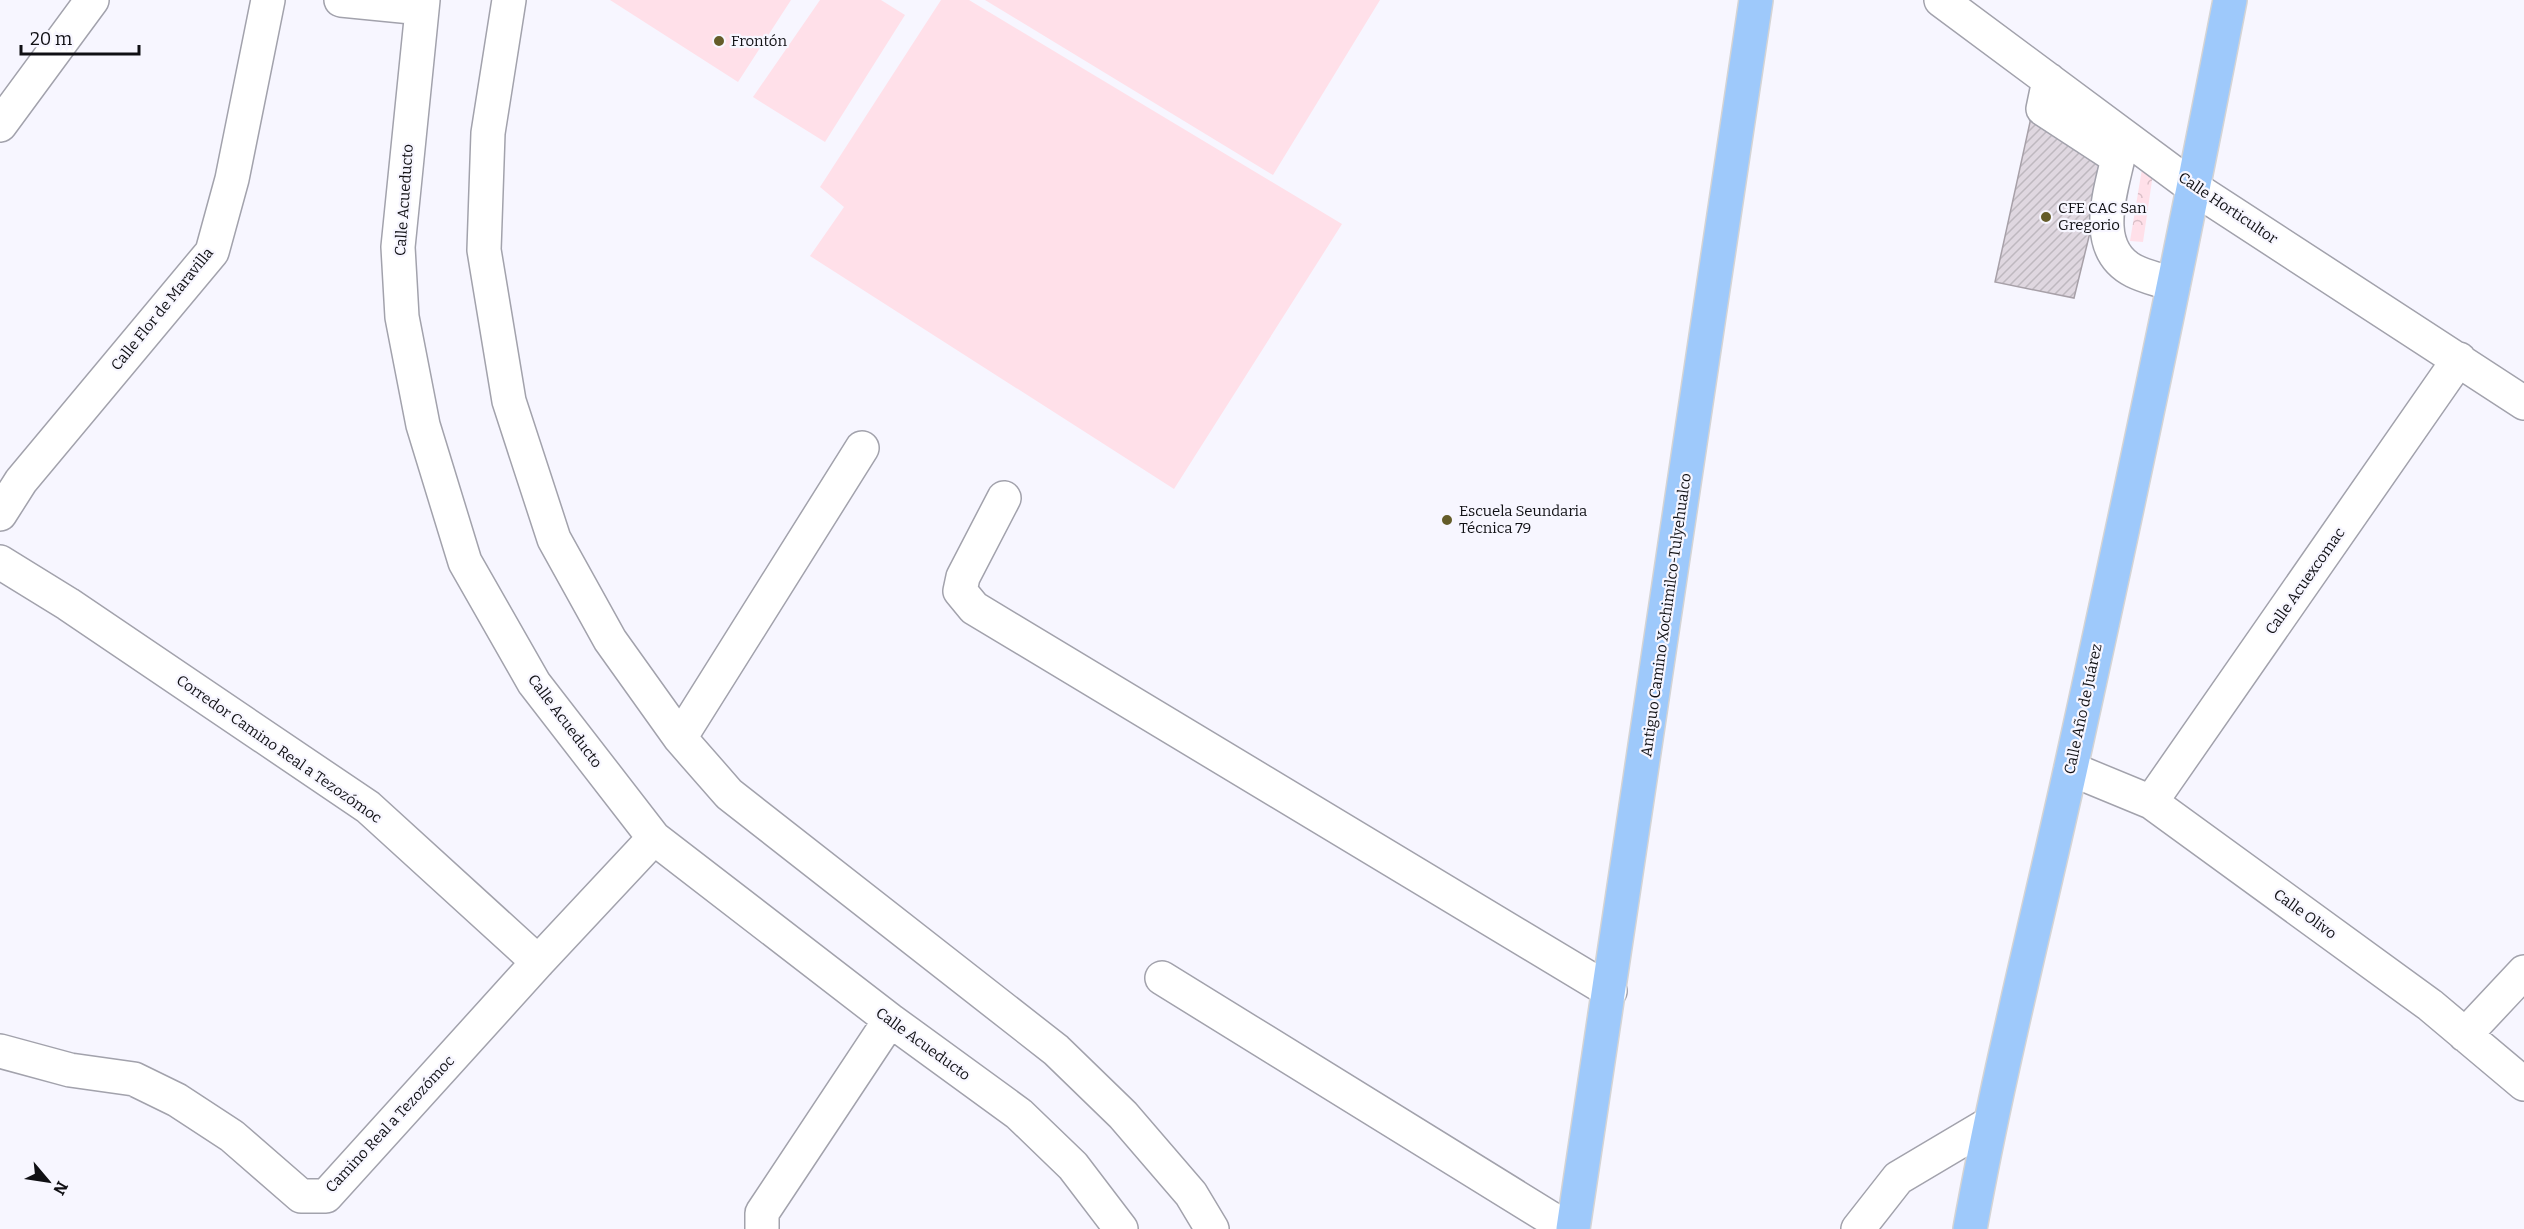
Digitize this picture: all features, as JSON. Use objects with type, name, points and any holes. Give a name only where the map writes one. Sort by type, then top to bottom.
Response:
[{"type":"main road","name":"Antiguo Camino Xochimilco-Tulyehualco","points":[[1573,1229],[1756,0]]},
{"type":"main road","name":"Calle Año de Juárez","points":[[1970,1229],[1989,1124],[2071,769],[2174,285],[2230,0]]},
{"type":"street","points":[[0,125],[92,0]]},
{"type":"street","name":"Calle Flor de Maravilla","points":[[0,514],[21,481],[212,252],[232,179],[268,0]]},
{"type":"street","points":[[341,0],[426,3]]},
{"type":"street","points":[[509,0],[488,133],[484,250],[509,400],[554,539],[610,640],[680,738],[729,794],[1056,1050],[1123,1115],[1191,1194],[1212,1229]]},
{"type":"street","name":"Calle Horticultor","points":[[1941,0],[2194,188],[2524,403]]},
{"type":"street","name":"Calle Acueducto","points":[[426,3],[398,247],[402,317],[423,425],[465,562],[534,683],[654,838],[890,1020],[1019,1114],[1073,1166],[1121,1229]]},
{"type":"street","points":[[2049,80],[2043,109],[2118,158],[2107,210],[2107,235],[2114,253],[2134,271],[2174,285]]},
{"type":"street","name":"Calle Acuexcomac","points":[[2151,802],[2459,359]]},
{"type":"street","points":[[680,738],[862,448]]},
{"type":"street","points":[[1004,498],[963,577],[960,591],[974,608],[1610,991]]},
{"type":"street","name":"Corredor Camino Real a Tezozómoc","points":[[0,562],[68,604],[368,807],[538,962]]},
{"type":"street","name":"Calle Olivo","points":[[2071,769],[2151,802],[2430,1005],[2524,1084]]},
{"type":"street","name":"Camino Real a Tezozómoc","points":[[0,1051],[70,1070],[134,1078],[177,1100],[232,1136],[302,1196],[326,1196],[654,838]]},
{"type":"street","points":[[2465,1035],[2524,972]]},
{"type":"street","points":[[1162,978],[1568,1229]]},
{"type":"street","points":[[762,1229],[762,1213],[890,1020]]},
{"type":"street","points":[[1858,1229],[1898,1178],[1989,1124]]},
{"type":"green space","name":"Frontón","points":[[610,0],[791,0],[738,82]]},
{"type":"green space","points":[[820,0],[881,0],[905,15],[825,142],[753,97]]},
{"type":"green space","points":[[941,0],[969,0],[1342,224],[1174,489],[810,256],[844,207],[820,187]]},
{"type":"green space","points":[[985,0],[1380,0],[1273,175]]},
{"type":"green space","points":[[2143,163],[2154,167],[2143,242],[2130,241]]},
{"type":"building","points":[[2032,113],[2106,167],[2074,298],[1995,282]]},
{"type":"place","name":"Frontón","points":[[719,41]]},
{"type":"place","name":"CFE CAC San Gregorio","points":[[2046,217]]},
{"type":"place","name":"Escuela Seundaria Técnica 79","points":[[1447,520]]}]
